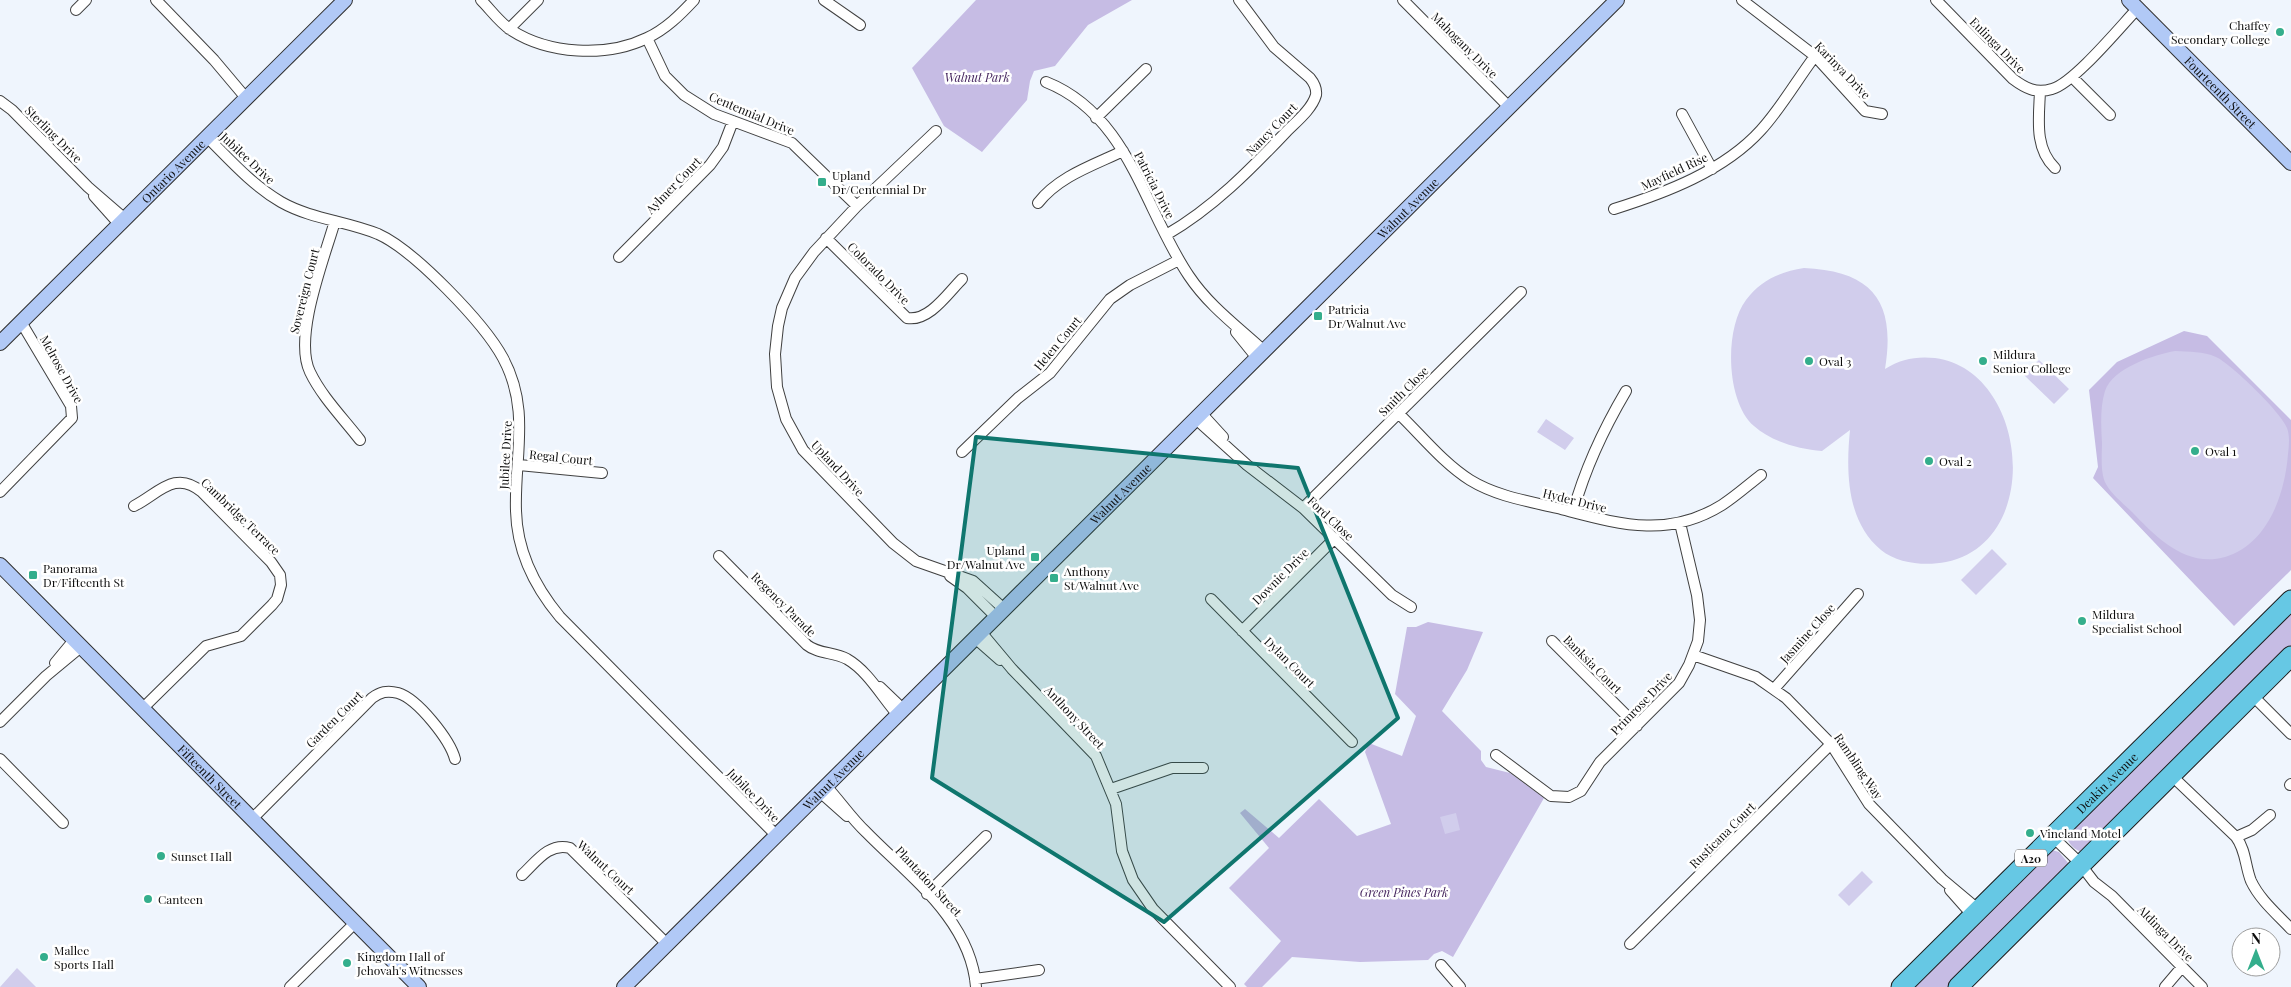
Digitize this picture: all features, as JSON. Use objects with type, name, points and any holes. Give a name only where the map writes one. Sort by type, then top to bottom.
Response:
[{"type":"highway","name":"Deakin Avenue","points":[[1901,987],[2291,600]]},
{"type":"highway","points":[[1958,987],[2291,656]]},
{"type":"street","points":[[76,10],[86,0]]},
{"type":"street","points":[[156,0],[248,96]]},
{"type":"street","name":"Ontario Avenue","points":[[0,342],[345,0]]},
{"type":"street","points":[[481,0],[509,29],[554,48],[587,51],[618,47],[647,38],[676,19],[694,0]]},
{"type":"street","points":[[509,29],[538,0]]},
{"type":"street","points":[[824,0],[860,25]]},
{"type":"street","name":"Nancy Court","points":[[1166,235],[1246,174],[1309,108],[1316,94],[1314,84],[1310,78],[1278,51],[1239,0]]},
{"type":"street","name":"Mahogany Drive","points":[[1403,0],[1509,106]]},
{"type":"street","name":"Walnut Avenue","points":[[627,986],[666,944],[1617,0]]},
{"type":"street","name":"Karinya Drive","points":[[1742,0],[1814,56],[1865,111],[1882,114]]},
{"type":"street","name":"Eulinga Drive","points":[[1936,0],[2012,79],[2027,89],[2040,91]]},
{"type":"street","points":[[2055,168],[2047,160],[2040,141],[2040,91],[2052,89],[2072,77],[2136,3]]},
{"type":"street","name":"Fourteenth Street","points":[[2136,3],[2291,151]]},
{"type":"street","name":"Fourteenth Street","points":[[2136,3],[2291,163]]},
{"type":"street","name":"Centennial Drive","points":[[647,38],[665,76],[684,95],[714,114],[792,142],[857,206]]},
{"type":"street","name":"Mayfield Rise","points":[[1614,209],[1637,202],[1712,168],[1760,130],[1814,56]]},
{"type":"street","points":[[1096,118],[1146,69]]},
{"type":"street","points":[[2072,77],[2110,115]]},
{"type":"street","name":"Patricia Drive","points":[[1046,82],[1071,94],[1096,118],[1123,151],[1179,260],[1197,288],[1260,354]]},
{"type":"street","name":"Sterling Drive","points":[[0,101],[12,110],[88,187],[104,209],[122,222]]},
{"type":"street","points":[[1682,114],[1712,168]]},
{"type":"street","name":"Aylmer Court","points":[[619,257],[710,165],[723,147],[733,121]]},
{"type":"street","name":"Upland Drive","points":[[936,131],[826,238],[795,278],[782,308],[778,326],[775,372],[783,411],[794,436],[814,463],[904,553],[916,562],[944,572],[1000,613]]},
{"type":"street","name":"Jubilee Drive","points":[[207,137],[264,191],[292,208],[379,235],[408,253],[478,322],[503,359],[515,388],[521,425],[516,510],[517,527],[531,573],[545,598],[560,617],[776,836]]},
{"type":"street","points":[[1038,202],[1061,181],[1123,151]]},
{"type":"street","name":"Sovereign Court","points":[[335,221],[306,326],[303,346],[309,371],[360,440]]},
{"type":"street","name":"Colorado Drive","points":[[826,238],[907,318],[918,318],[927,314],[962,279]]},
{"type":"street","name":"Helen Court","points":[[962,452],[1018,398],[1050,373],[1110,300],[1130,285],[1179,260]]},
{"type":"street","name":"Smith Close","points":[[1303,508],[1521,292]]},
{"type":"street","name":"Melrose Drive","points":[[0,492],[72,418],[71,406],[21,322]]},
{"type":"street","points":[[1573,512],[1584,475],[1598,439],[1626,391]]},
{"type":"street","name":"Hyder Drive","points":[[1398,413],[1451,464],[1480,486],[1507,496],[1636,526],[1653,527],[1680,523],[1722,504],[1761,475]]},
{"type":"street","name":"Ford Close","points":[[1198,416],[1252,469],[1303,508],[1392,595],[1411,606]]},
{"type":"street","name":"Regal Court","points":[[518,465],[602,473]]},
{"type":"street","name":"Cambridge Terrace","points":[[134,506],[166,486],[174,483],[190,484],[202,492],[271,562],[280,576],[281,584],[277,599],[250,627],[234,639],[206,646],[142,709]]},
{"type":"street","name":"Primrose Drive","points":[[1496,755],[1551,796],[1563,798],[1580,791],[1600,762],[1675,687],[1685,674],[1693,655],[1699,630],[1699,609],[1680,523]]},
{"type":"street","name":"Downie Drive","points":[[1242,631],[1335,538]]},
{"type":"street","name":"Regency Parade","points":[[720,556],[807,645],[816,650],[834,653],[846,659],[901,712]]},
{"type":"street","name":"Fifteenth Street","points":[[0,565],[419,987]]},
{"type":"street","name":"Jasmine Close","points":[[1774,689],[1858,594]]},
{"type":"street","name":"Dylan Court","points":[[1211,599],[1352,742]]},
{"type":"street","name":"Anthony Street","points":[[978,635],[1088,746],[1103,770],[1111,788],[1116,804],[1122,851],[1137,887],[1153,909],[1230,987]]},
{"type":"street","name":"Banksia Court","points":[[1552,641],[1637,726]]},
{"type":"street","points":[[0,722],[77,643]]},
{"type":"street","name":"Rambling Way","points":[[1693,655],[1756,677],[1774,689],[1831,744],[1869,804],[1942,879],[1960,902],[1976,913]]},
{"type":"street","name":"Garden Court","points":[[252,819],[372,698],[384,691],[396,692],[408,698],[449,741],[455,759]]},
{"type":"street","points":[[2252,696],[2291,734]]},
{"type":"street","name":"Rusticana Court","points":[[1630,944],[1831,744]]},
{"type":"street","points":[[0,759],[63,824]]},
{"type":"street","points":[[1111,788],[1172,768],[1202,768]]},
{"type":"street","points":[[2171,775],[2236,837],[2244,850],[2248,873],[2257,892],[2291,928]]},
{"type":"street","name":"Plantation Street","points":[[823,789],[927,894],[956,928],[968,952],[975,983]]},
{"type":"street","points":[[2236,837],[2252,830],[2270,815]]},
{"type":"street","points":[[927,894],[986,836]]},
{"type":"street","name":"Aldinga Drive","points":[[2053,837],[2081,865],[2098,878],[2112,896],[2202,987]]},
{"type":"street","name":"Walnut Court","points":[[522,875],[548,850],[559,846],[570,848],[666,944]]},
{"type":"street","points":[[290,987],[355,923]]},
{"type":"street","points":[[1441,965],[1460,987]]},
{"type":"street","points":[[2165,987],[2182,968]]},
{"type":"street","points":[[975,983],[1039,970]]},
{"type":"highlighted area","points":[[976,437],[1298,468],[1398,718],[1164,922],[932,778]]},
{"type":"green space","name":"Walnut Park","points":[[976,0],[1132,0],[1088,25],[1055,66],[1034,71],[1030,81],[1027,100],[982,152],[944,126],[912,68]]},
{"type":"green space","name":"Oval 1","points":[[2184,331],[2207,336],[2291,420],[2291,570],[2234,626],[2093,478],[2098,467],[2089,390],[2117,362]]},
{"type":"green space","points":[[2291,610],[2291,648],[2082,852],[2073,848],[2069,843],[2067,834]]},
{"type":"green space","name":"Green Pines Park","points":[[1428,622],[1483,632],[1467,670],[1442,711],[1481,751],[1481,760],[1486,767],[1510,773],[1544,798],[1453,957],[1442,951],[1434,954],[1428,960],[1360,962],[1292,957],[1262,987],[1247,987],[1244,984],[1281,941],[1229,888],[1269,848],[1240,813],[1245,809],[1279,838],[1319,799],[1357,836],[1391,824],[1365,752],[1369,743],[1402,756],[1416,716],[1395,694],[1407,627],[1416,627]]},
{"type":"green space","points":[[2052,850],[2059,852],[2069,864],[1949,987],[1910,987]]},
{"type":"shaded area","points":[[1804,268],[1828,270],[1847,276],[1863,284],[1874,294],[1882,308],[1887,325],[1888,346],[1885,369],[1909,359],[1921,357],[1935,358],[1966,369],[1990,392],[2005,423],[2012,457],[2011,492],[1999,523],[1978,548],[1946,562],[1938,563],[1912,563],[1888,555],[1869,538],[1855,510],[1851,494],[1848,462],[1850,430],[1822,451],[1813,450],[1786,444],[1761,432],[1745,415],[1733,383],[1731,365],[1731,346],[1739,313],[1746,300],[1765,282],[1787,272]]},
{"type":"shaded area","name":"Oval 1","points":[[2175,351],[2206,354],[2223,361],[2276,411],[2288,431],[2289,444],[2283,485],[2272,516],[2253,541],[2225,557],[2197,558],[2173,548],[2151,531],[2114,495],[2104,480],[2101,423],[2103,397],[2109,383],[2125,369],[2145,359]]},
{"type":"shaded area","points":[[2039,360],[2069,389],[2054,404],[2024,375]]},
{"type":"shaded area","points":[[1546,419],[1574,438],[1565,450],[1537,432]]},
{"type":"shaded area","points":[[1992,549],[2007,564],[1976,595],[1961,580]]},
{"type":"shaded area","points":[[1456,813],[1460,830],[1445,834],[1440,817]]},
{"type":"shaded area","points":[[1862,871],[1873,882],[1849,906],[1838,895]]},
{"type":"shaded area","points":[[17,968],[36,987],[0,987]]},
{"type":"place","name":"Chaffey Secondary College","points":[[2280,32]]},
{"type":"place","name":"Upland Dr/Centennial Dr","points":[[822,182]]},
{"type":"place","name":"Patricia Dr/Walnut Ave","points":[[1318,316]]},
{"type":"place","name":"Oval 3","points":[[1809,361]]},
{"type":"place","name":"Mildura Senior College","points":[[1983,361]]},
{"type":"place","name":"Oval 1","points":[[2195,451]]},
{"type":"place","name":"Oval 2","points":[[1929,461]]},
{"type":"place","name":"Upland Dr/Walnut Ave","points":[[1035,557]]},
{"type":"place","name":"Panorama Dr/Fifteenth St","points":[[33,575]]},
{"type":"place","name":"Anthony St/Walnut Ave","points":[[1054,578]]},
{"type":"place","name":"Mildura Specialist School","points":[[2082,621]]},
{"type":"place","name":"Vineland Motel","points":[[2030,833]]},
{"type":"place","name":"Sunset Hall","points":[[161,856]]},
{"type":"place","name":"Canteen","points":[[148,899]]},
{"type":"place","name":"Mallee Sports Hall","points":[[44,957]]},
{"type":"place","name":"Kingdom Hall of Jehovah's Witnesses","points":[[347,963]]}]
